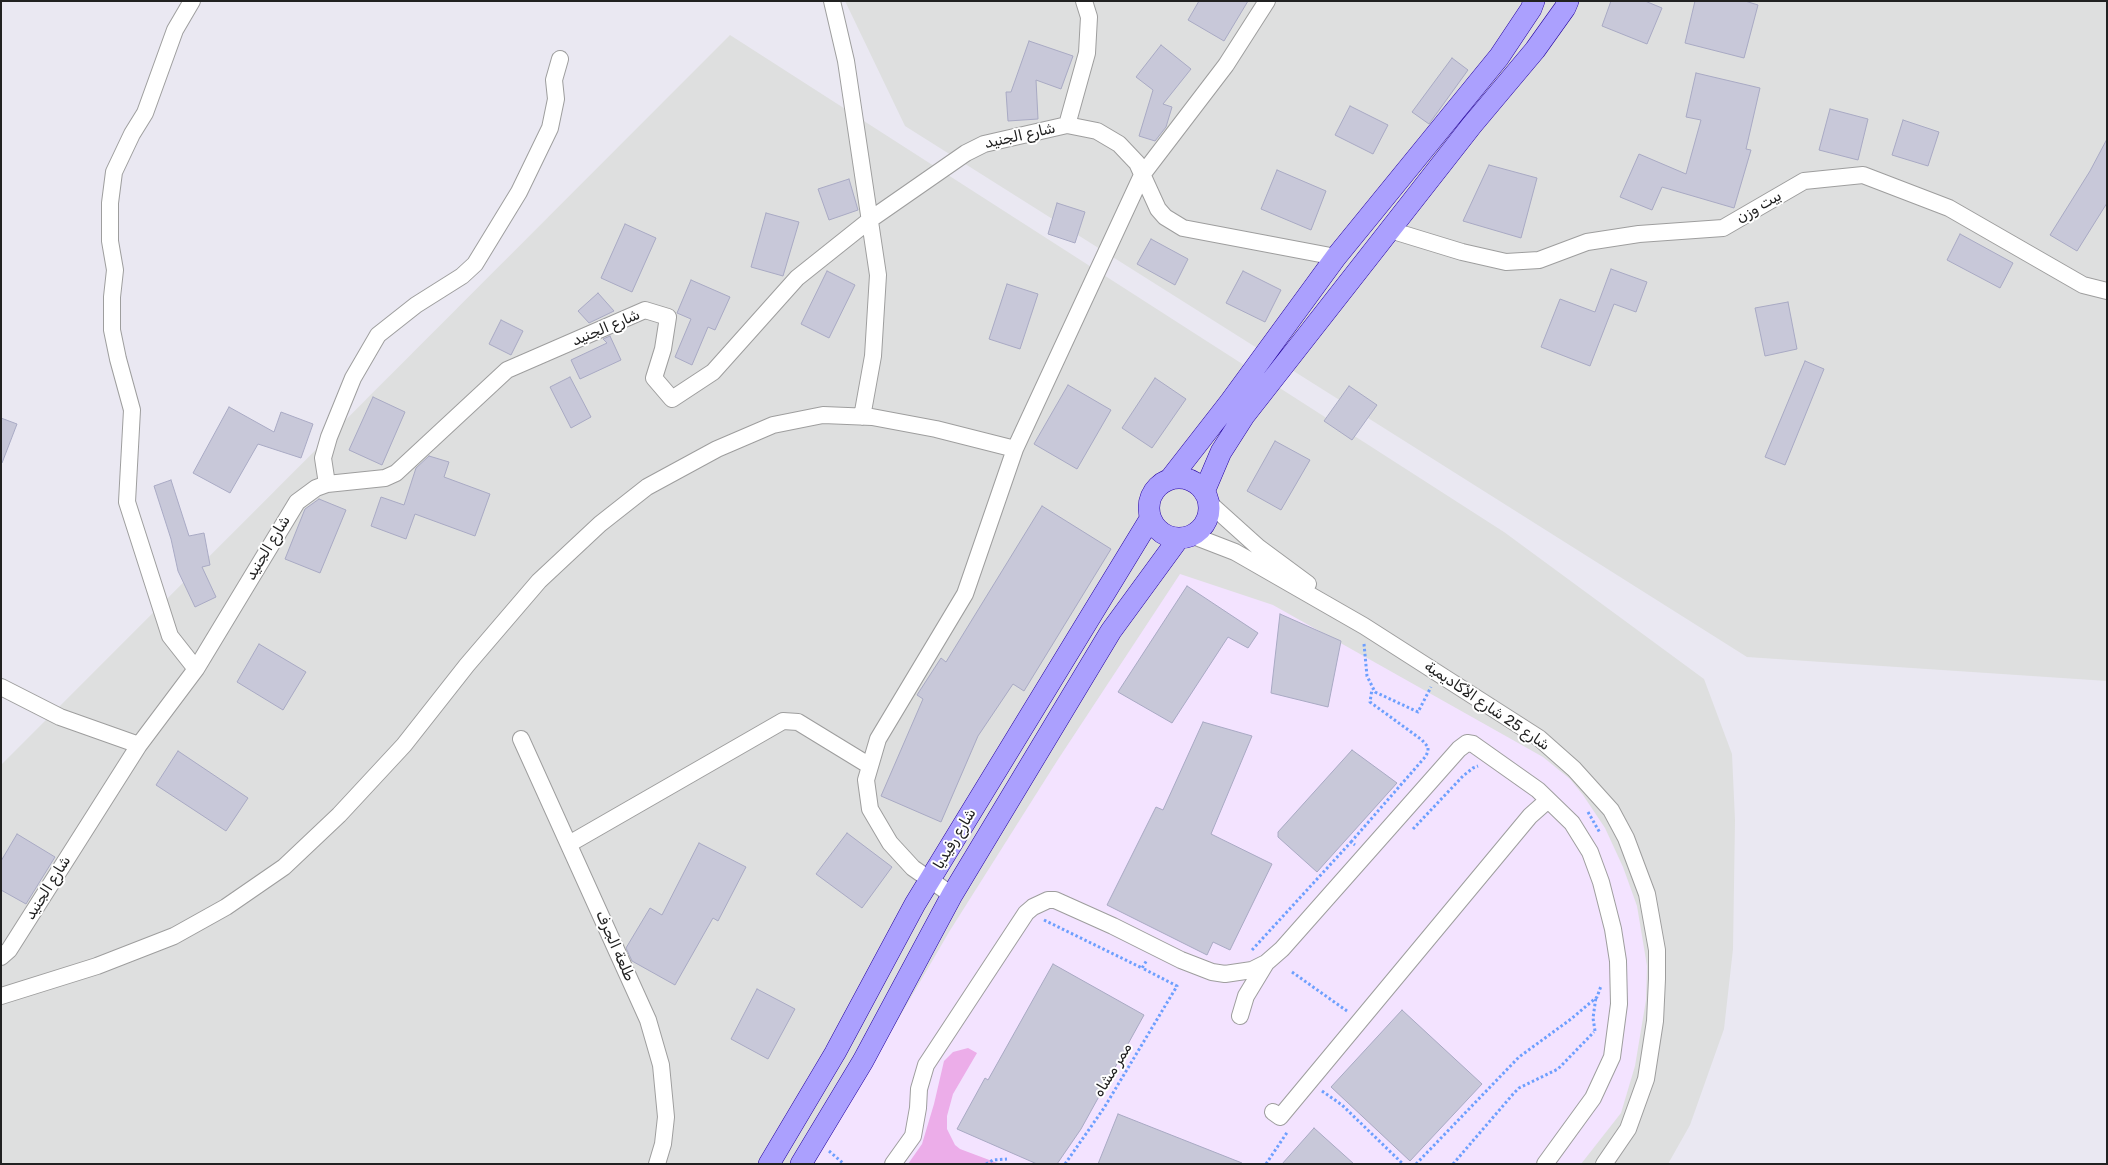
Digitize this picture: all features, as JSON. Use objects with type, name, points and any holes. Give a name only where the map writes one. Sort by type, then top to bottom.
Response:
[{"type":"main road","points":[[1534,1],[1531,9],[1498,57],[1336,257],[1230,402],[1170,479],[1154,491],[1150,500],[1150,519],[1163,534],[1185,536],[1205,522],[1208,512],[1206,497],[1221,452],[1244,416],[1472,124],[1535,50],[1568,1]]},
{"type":"main road","points":[[1170,479],[1180,478],[1189,480],[1198,485],[1206,497]]},
{"type":"main road","name":"شارع رفيديا","points":[[769,1164],[835,1053],[929,880],[1150,519]]},
{"type":"main road","name":"شارع رفيديا","points":[[801,1164],[863,1061],[952,895],[1111,631],[1185,536]]},
{"type":"street","points":[[192,1],[176,30],[145,113],[132,134],[114,172],[110,203],[110,241],[115,270],[112,297],[112,330],[132,410],[127,502],[170,636],[196,669]]},
{"type":"street","points":[[832,1],[846,61],[871,218],[878,275],[873,356],[862,416]]},
{"type":"street","points":[[1067,125],[1087,53],[1089,17],[1084,1]]},
{"type":"street","points":[[952,895],[913,868],[890,843],[870,809],[866,780],[878,740],[965,594],[1015,449],[1142,175],[1226,65],[1267,1]]},
{"type":"street","points":[[327,484],[323,458],[338,412],[353,378],[378,335],[416,305],[462,276],[475,264],[519,192],[550,128],[556,99],[554,80],[560,59]]},
{"type":"street","name":"شارع الجنيد","points":[[4,951],[139,745],[196,669],[291,510],[306,494],[327,484],[385,478],[396,473],[507,370],[645,310],[668,317],[663,349],[654,378],[672,399],[713,372],[797,278],[871,218],[966,153],[984,144],[1067,125],[1084,128],[1109,137],[1129,153],[1158,209],[1173,223],[1183,228],[1336,257]]},
{"type":"street","name":"بيت وزن","points":[[1390,230],[1462,252],[1506,262],[1539,260],[1587,242],[1639,234],[1722,228],[1804,181],[1863,175],[1949,208],[2082,285],[2107,291]]},
{"type":"street","points":[[1,996],[97,966],[174,936],[226,907],[284,867],[339,815],[404,745],[467,665],[539,581],[600,524],[648,487],[717,450],[773,425],[823,416],[872,417],[936,429],[1015,449]]},
{"type":"street","points":[[1206,497],[1258,547],[1364,626]]},
{"type":"street","points":[[1185,536],[1235,552],[1364,626]]},
{"type":"street","name":"شارع 25 شارع الأكاديمية","points":[[1364,626],[1539,738],[1593,788],[1610,810],[1626,838],[1642,877],[1653,923],[1657,950],[1655,1021],[1650,1060],[1641,1096],[1628,1129],[1604,1164]]},
{"type":"street","points":[[1,687],[60,717],[139,745]]},
{"type":"street","points":[[569,844],[783,721],[798,722],[870,766]]},
{"type":"street","name":"طلعة الجرف","points":[[521,739],[648,1020],[661,1065],[666,1117],[664,1144],[657,1164]]},
{"type":"street","points":[[893,1164],[913,1136],[919,1089],[926,1065],[941,1039],[1026,913],[1048,900],[1061,902],[1180,960],[1212,972],[1238,973],[1252,970],[1266,963],[1282,949],[1463,745],[1473,744],[1538,790],[1572,823],[1583,838],[1601,882],[1613,929],[1617,953],[1619,1004],[1612,1057],[1599,1086],[1584,1112],[1545,1164]]},
{"type":"street","points":[[1273,1112],[1280,1117],[1530,816],[1548,800]]},
{"type":"street","points":[[1240,1016],[1246,996],[1266,963]]},
{"type":"path","points":[[1351,842],[1426,756],[1428,751],[1428,746],[1422,740],[1370,702],[1372,688]]},
{"type":"path","points":[[1411,831],[1472,768],[1484,767]]},
{"type":"path","points":[[1039,922],[1046,920],[1142,968],[1147,959]]},
{"type":"path","name":"ممر مشاه","points":[[1065,1164],[1104,1108],[1177,986],[1142,968]]},
{"type":"path","points":[[1292,972],[1361,1021]]},
{"type":"path","points":[[1416,1164],[1521,1055],[1571,1019],[1597,996],[1602,981]]},
{"type":"path","points":[[1453,1164],[1519,1088],[1558,1069],[1594,1032]]},
{"type":"path","points":[[1320,1090],[1342,1105],[1403,1164]]},
{"type":"path","points":[[986,1164],[993,1160],[1007,1158]]},
{"type":"shaded area","points":[[845,1],[2107,1],[2107,681],[1747,657],[905,126]]},
{"type":"shaded area","points":[[730,35],[1504,532],[1704,679],[1732,754],[1735,820],[1733,949],[1724,1029],[1690,1125],[1668,1164],[1,1164],[1,765]]},
{"type":"shaded area","points":[[1180,574],[1273,605],[1543,757],[1570,779],[1583,795],[1605,828],[1623,867],[1637,906],[1647,966],[1646,1000],[1635,1066],[1621,1113],[1581,1164],[814,1164],[949,932],[1057,761]]},
{"type":"shaded area","points":[[968,1048],[977,1053],[953,1094],[947,1116],[947,1129],[955,1145],[960,1149],[1000,1164],[908,1164],[922,1144],[944,1061],[953,1052]]},
{"type":"building","points":[[1199,1],[1248,1],[1224,41],[1188,20]]},
{"type":"building","points":[[1611,1],[1645,1],[1662,8],[1647,44],[1602,26]]},
{"type":"building","points":[[1695,1],[1745,1],[1758,5],[1744,58],[1685,43]]},
{"type":"building","points":[[1029,41],[1073,56],[1061,89],[1036,80],[1038,119],[1008,121],[1006,92],[1011,92]]},
{"type":"building","points":[[1161,45],[1191,69],[1163,104],[1172,107],[1166,127],[1155,141],[1139,136],[1153,90],[1136,77]]},
{"type":"building","points":[[1452,58],[1468,70],[1429,124],[1412,112]]},
{"type":"building","points":[[1696,73],[1760,88],[1746,149],[1751,150],[1734,208],[1662,187],[1652,210],[1620,197],[1639,154],[1686,174],[1701,120],[1686,117]]},
{"type":"building","points":[[1350,106],[1388,125],[1373,154],[1335,135]]},
{"type":"building","points":[[1830,109],[1868,119],[1858,160],[1819,150]]},
{"type":"building","points":[[1903,120],[1939,132],[1928,166],[1892,155]]},
{"type":"building","points":[[2107,139],[2107,203],[2077,251],[2050,235],[2090,171]]},
{"type":"building","points":[[1489,165],[1537,178],[1521,238],[1463,221]]},
{"type":"building","points":[[1277,170],[1326,191],[1311,230],[1261,209]]},
{"type":"building","points":[[849,179],[858,210],[829,220],[818,189]]},
{"type":"building","points":[[1057,203],[1085,212],[1075,243],[1048,234]]},
{"type":"building","points":[[766,213],[799,222],[783,276],[751,267]]},
{"type":"building","points":[[625,224],[656,238],[632,292],[601,278]]},
{"type":"building","points":[[1960,234],[2013,263],[2000,288],[1947,260]]},
{"type":"building","points":[[1151,239],[1188,259],[1175,285],[1137,264]]},
{"type":"building","points":[[1611,269],[1647,282],[1636,312],[1614,304],[1590,366],[1541,347],[1560,299],[1595,312]]},
{"type":"building","points":[[827,271],[855,285],[829,338],[801,324]]},
{"type":"building","points":[[1243,271],[1281,290],[1265,322],[1226,303]]},
{"type":"building","points":[[691,280],[730,297],[715,330],[708,327],[692,365],[675,357],[691,319],[677,313]]},
{"type":"building","points":[[1007,284],[1038,294],[1020,349],[989,339]]},
{"type":"building","points":[[598,293],[614,311],[589,323],[578,311]]},
{"type":"building","points":[[1788,302],[1797,349],[1765,356],[1755,308]]},
{"type":"building","points":[[501,320],[523,331],[511,355],[489,344]]},
{"type":"building","points":[[610,336],[621,360],[580,379],[571,360],[607,343],[603,339]]},
{"type":"building","points":[[1805,361],[1824,369],[1785,465],[1765,457]]},
{"type":"building","points":[[570,377],[591,417],[571,428],[550,387]]},
{"type":"building","points":[[1155,378],[1186,399],[1152,448],[1122,428]]},
{"type":"building","points":[[1068,385],[1111,410],[1077,469],[1034,444]]},
{"type":"building","points":[[1349,386],[1377,405],[1352,440],[1324,421]]},
{"type":"building","points":[[373,397],[405,412],[382,465],[349,450]]},
{"type":"building","points":[[229,407],[274,432],[281,412],[313,424],[301,458],[258,444],[230,493],[193,473]]},
{"type":"building","points":[[1,418],[17,424],[2,463],[1,463]]},
{"type":"building","points":[[1275,441],[1310,460],[1281,510],[1247,491]]},
{"type":"building","points":[[429,456],[449,462],[444,477],[490,494],[475,536],[415,514],[406,539],[371,526],[381,497],[404,505],[416,468]]},
{"type":"building","points":[[171,480],[189,536],[204,533],[210,565],[202,567],[216,597],[195,607],[178,571],[171,539],[154,486]]},
{"type":"building","points":[[319,499],[346,510],[320,573],[285,559],[305,509]]},
{"type":"building","points":[[1042,506],[1111,549],[1024,691],[1013,684],[978,736],[941,822],[881,796],[923,699],[917,695],[941,658],[946,662]]},
{"type":"building","points":[[1187,586],[1258,633],[1248,648],[1228,637],[1172,723],[1118,692]]},
{"type":"building","points":[[1280,614],[1341,641],[1328,707],[1271,693]]},
{"type":"building","points":[[259,644],[306,672],[283,710],[237,682]]},
{"type":"building","points":[[1203,722],[1252,736],[1211,834],[1272,864],[1230,950],[1213,942],[1207,955],[1107,905],[1156,807],[1163,810]]},
{"type":"building","points":[[1352,750],[1397,783],[1317,872],[1278,837],[1278,832]]},
{"type":"building","points":[[178,751],[248,798],[226,831],[156,785]]},
{"type":"building","points":[[847,833],[892,867],[862,908],[816,874]]},
{"type":"building","points":[[17,834],[55,857],[26,904],[1,890],[1,861]]},
{"type":"building","points":[[699,843],[746,867],[718,921],[713,918],[675,985],[632,961],[626,948],[650,908],[662,915]]},
{"type":"building","points":[[1053,964],[1144,1015],[1081,1129],[1057,1164],[1037,1164],[957,1129],[985,1078],[988,1080]]},
{"type":"building","points":[[757,989],[795,1009],[768,1059],[731,1039]]},
{"type":"building","points":[[1402,1010],[1482,1084],[1410,1161],[1331,1087]]},
{"type":"building","points":[[1118,1114],[1242,1163],[1242,1164],[1098,1164]]},
{"type":"building","points":[[1314,1128],[1354,1164],[1282,1164]]}]
